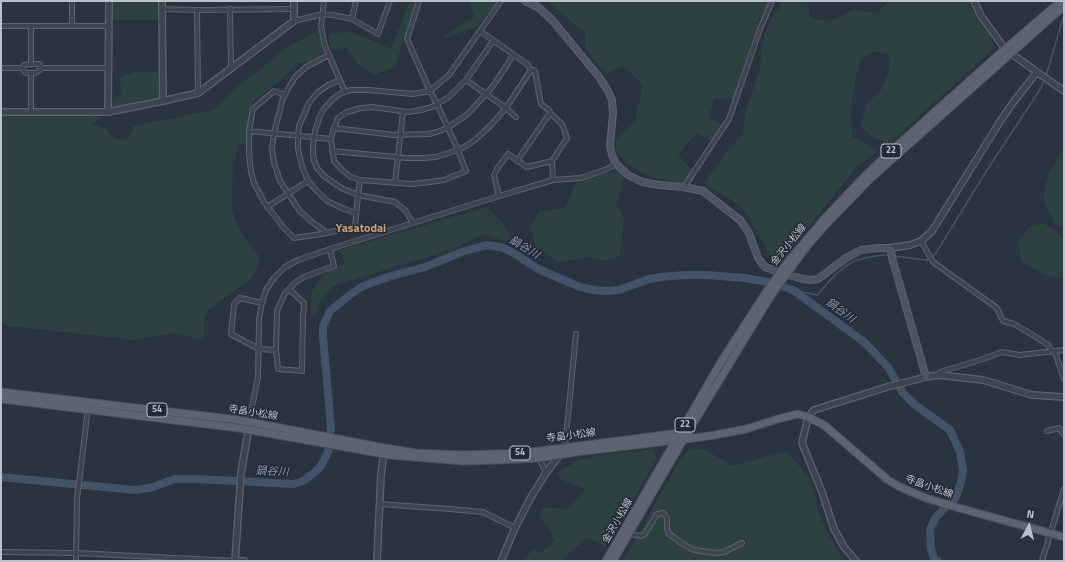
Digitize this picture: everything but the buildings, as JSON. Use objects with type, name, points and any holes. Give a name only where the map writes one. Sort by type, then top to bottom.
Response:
[{"type":"main road","points":[[525,1],[538,8],[553,21],[599,77],[608,91],[612,100],[613,113],[610,146],[612,155],[616,164],[628,175],[642,182],[703,191],[740,220],[749,233],[758,258],[765,267],[803,279],[818,279],[846,258],[861,250],[878,248],[891,250],[926,377]]},
{"type":"main road","name":"金沢小松線","points":[[1051,14],[1061,1]]},
{"type":"main road","name":"金沢小松線","points":[[613,561],[683,436],[721,362],[790,264],[826,217],[891,151],[1051,14],[1064,6]]},
{"type":"main road","name":"寺畠小松線","points":[[1,392],[88,406],[249,426],[384,451],[463,461],[539,458],[560,454],[675,440]]},
{"type":"main road","name":"寺畠小松線","points":[[1,399],[88,406]]},
{"type":"main road","name":"寺畠小松線","points":[[384,451],[463,455],[524,453],[565,447],[683,436],[694,438],[746,429],[798,414],[824,425],[888,480],[915,494],[959,508],[1064,537]]},
{"type":"main road","name":"金沢小松線","points":[[606,561],[675,440],[683,436]]},
{"type":"street","points":[[72,1],[72,26]]},
{"type":"street","points":[[108,112],[109,1]]},
{"type":"street","points":[[162,1],[163,101]]},
{"type":"street","points":[[294,1],[294,21]]},
{"type":"street","points":[[324,1],[321,27],[325,46],[344,92]]},
{"type":"street","points":[[352,19],[356,1]]},
{"type":"street","points":[[1,112],[108,112],[198,93],[294,21],[323,14],[352,19],[378,34],[390,1]]},
{"type":"street","points":[[419,1],[407,39],[430,91],[437,104],[458,150],[466,172],[444,180],[430,182],[395,183],[360,180],[351,177],[334,161],[331,139],[338,118],[347,112],[361,108],[372,107],[408,112],[432,107],[437,104],[449,97],[466,80],[493,41]]},
{"type":"street","points":[[413,223],[405,210],[395,202],[358,195],[332,183],[324,176],[314,161],[313,154],[317,123],[323,110],[333,99],[350,90],[369,90],[413,94],[430,91],[449,75],[501,1]]},
{"type":"street","points":[[684,187],[730,119],[760,29],[772,1]]},
{"type":"street","points":[[974,1],[981,16],[1008,51],[1064,91]]},
{"type":"street","points":[[162,9],[294,9]]},
{"type":"street","points":[[230,9],[231,68]]},
{"type":"street","points":[[197,10],[198,93]]},
{"type":"street","points":[[1,26],[109,26]]},
{"type":"street","points":[[31,26],[31,64]]},
{"type":"street","points":[[480,31],[527,64],[531,70],[534,70],[541,104],[562,124],[567,138],[552,161],[553,180]]},
{"type":"street","points":[[326,232],[299,210],[288,194],[280,181],[274,163],[272,149],[281,104],[295,77],[306,67],[329,55]]},
{"type":"street","points":[[334,128],[401,135],[428,134],[447,128],[468,114],[486,94],[508,65],[513,55]]},
{"type":"street","points":[[1,68],[22,68],[24,65],[38,64],[41,68]]},
{"type":"street","points":[[22,68],[26,73],[35,73],[41,68],[108,68]]},
{"type":"street","points":[[332,151],[424,158],[436,157],[458,150],[475,140],[490,126],[506,108],[531,70]]},
{"type":"street","points":[[31,73],[31,112]]},
{"type":"street","points":[[891,250],[921,241],[927,236],[936,225],[1001,120],[1015,100],[1038,73]]},
{"type":"street","points":[[340,80],[328,85],[317,93],[309,103],[299,126],[298,149],[302,166],[308,181],[327,201],[344,209],[356,212]]},
{"type":"street","points":[[466,80],[506,108],[516,117]]},
{"type":"street","points":[[285,95],[274,91],[252,109],[249,131],[249,153],[254,183],[267,207],[276,219],[294,238],[355,227],[360,180]]},
{"type":"street","points":[[395,183],[403,111]]},
{"type":"street","points":[[517,161],[550,113]]},
{"type":"street","points":[[249,131],[331,139]]},
{"type":"street","points":[[499,196],[494,175],[496,169],[508,154],[527,167],[552,161]]},
{"type":"street","points":[[235,561],[242,473],[258,377],[259,320],[266,290],[274,278],[285,267],[298,260],[330,249],[553,180],[581,178],[607,169],[616,164]]},
{"type":"street","points":[[267,207],[308,181]]},
{"type":"street","points":[[921,241],[933,262],[997,308],[1003,321],[1014,324],[1048,345],[1052,351],[1055,352],[1064,379]]},
{"type":"street","points":[[289,289],[304,303],[302,371],[278,369],[276,350],[277,311],[285,293],[289,289],[296,282],[304,277],[334,266],[330,249]]},
{"type":"street","points":[[262,304],[240,298],[234,304],[231,334],[259,349],[276,350]]},
{"type":"street","points":[[501,561],[515,528],[546,473],[565,447],[576,334]]},
{"type":"street","points":[[939,375],[940,372],[1002,352],[1020,354],[1064,350]]},
{"type":"street","points":[[856,561],[844,547],[834,529],[822,492],[802,443],[808,417],[814,410],[911,381],[939,375],[984,380],[1032,395],[1064,397]]},
{"type":"street","points":[[76,561],[77,499],[88,406]]},
{"type":"street","points":[[1047,431],[1059,428],[1064,435]]},
{"type":"street","points":[[377,561],[379,504],[384,451]]},
{"type":"street","points":[[539,458],[546,473]]},
{"type":"street","points":[[1042,561],[1064,489]]},
{"type":"street","points":[[379,504],[450,508],[483,512],[515,528]]},
{"type":"street","points":[[629,534],[641,536],[645,534],[657,514],[663,513],[667,518],[667,528],[669,534],[694,550],[716,553],[724,552],[742,543]]},
{"type":"street","points":[[1,552],[76,553],[244,561]]},
{"type":"shaded area","points":[[113,1],[159,1],[160,20],[113,20]]},
{"type":"shaded area","points":[[410,1],[416,1],[395,67],[374,75],[358,64],[346,48],[331,50],[329,35],[347,31],[391,49]]},
{"type":"shaded area","points":[[470,1],[494,1],[494,5],[479,26],[445,38],[442,37],[474,17]]},
{"type":"shaded area","points":[[769,1],[757,26],[734,99],[714,98],[709,118],[723,125],[711,142],[697,133],[678,155],[692,170],[683,183],[650,177],[627,164],[616,151],[616,139],[635,120],[643,86],[624,65],[607,74],[585,49],[585,33],[548,2]]},
{"type":"shaded area","points":[[782,1],[807,1],[810,18],[831,21],[855,9],[877,13],[887,3],[887,1],[969,1],[970,6],[994,44],[993,49],[889,144],[872,137],[861,126],[866,103],[880,92],[890,67],[888,55],[874,51],[861,59],[854,85],[851,113],[853,137],[879,150],[858,165],[792,248],[773,259],[742,207],[704,183],[742,134],[746,111],[759,72],[764,34]]},
{"type":"shaded area","points":[[322,32],[322,55],[308,62],[298,63],[275,85],[252,103],[247,128],[246,145],[239,144],[233,167],[232,209],[239,230],[257,253],[259,262],[255,273],[247,282],[209,309],[205,317],[204,340],[174,333],[135,340],[8,326],[1,322],[1,116],[101,117],[92,124],[105,128],[115,139],[127,139],[134,126],[213,110],[240,85],[283,50],[313,33]]},
{"type":"shaded area","points":[[135,72],[160,73],[160,98],[114,108],[114,99],[121,93],[120,77]]},
{"type":"shaded area","points":[[1064,146],[1064,229],[1055,224],[1043,200],[1046,179]]},
{"type":"shaded area","points":[[615,171],[624,176],[617,203],[624,219],[620,256],[602,261],[588,257],[558,262],[536,247],[530,227],[539,211],[565,208],[576,182]]},
{"type":"shaded area","points":[[487,207],[504,224],[512,240],[507,242],[484,234],[451,250],[333,286],[317,307],[317,316],[311,315],[312,291],[324,274],[344,264],[340,250]]},
{"type":"shaded area","points":[[1044,223],[1064,238],[1064,278],[1045,275],[1021,261],[1018,241],[1030,226]]},
{"type":"shaded area","points":[[691,448],[706,450],[732,466],[787,451],[811,480],[820,516],[844,561],[623,561],[679,461]]},
{"type":"shaded area","points":[[652,449],[657,458],[610,541],[605,546],[587,538],[560,561],[522,561],[533,549],[540,553],[555,541],[547,524],[539,519],[543,507],[568,509],[585,489],[560,479],[557,473],[579,460],[601,455]]},
{"type":"waterway","points":[[1046,76],[1064,15]]},
{"type":"waterway","points":[[932,257],[1041,88],[1044,80]]},
{"type":"waterway","name":"鍋谷川","points":[[1,477],[134,490],[150,488],[175,479],[294,484],[303,481],[321,466],[328,452],[331,427],[323,326],[330,311],[363,286],[391,276],[425,267],[462,252],[486,245],[501,247],[512,252],[538,269],[580,287],[594,290],[619,290],[649,279],[685,275],[745,278],[768,282],[793,290],[864,342],[888,367],[903,393],[914,404],[950,430],[960,452],[963,470],[956,497],[936,517],[930,529],[931,549],[934,559],[938,561]]},
{"type":"waterway","points":[[793,290],[817,295],[836,274],[854,261],[883,255],[890,256]]},
{"type":"waterway","points":[[894,256],[929,259]]},
{"type":"district","name":"Yasatodai","points":[[361,229]]}]
